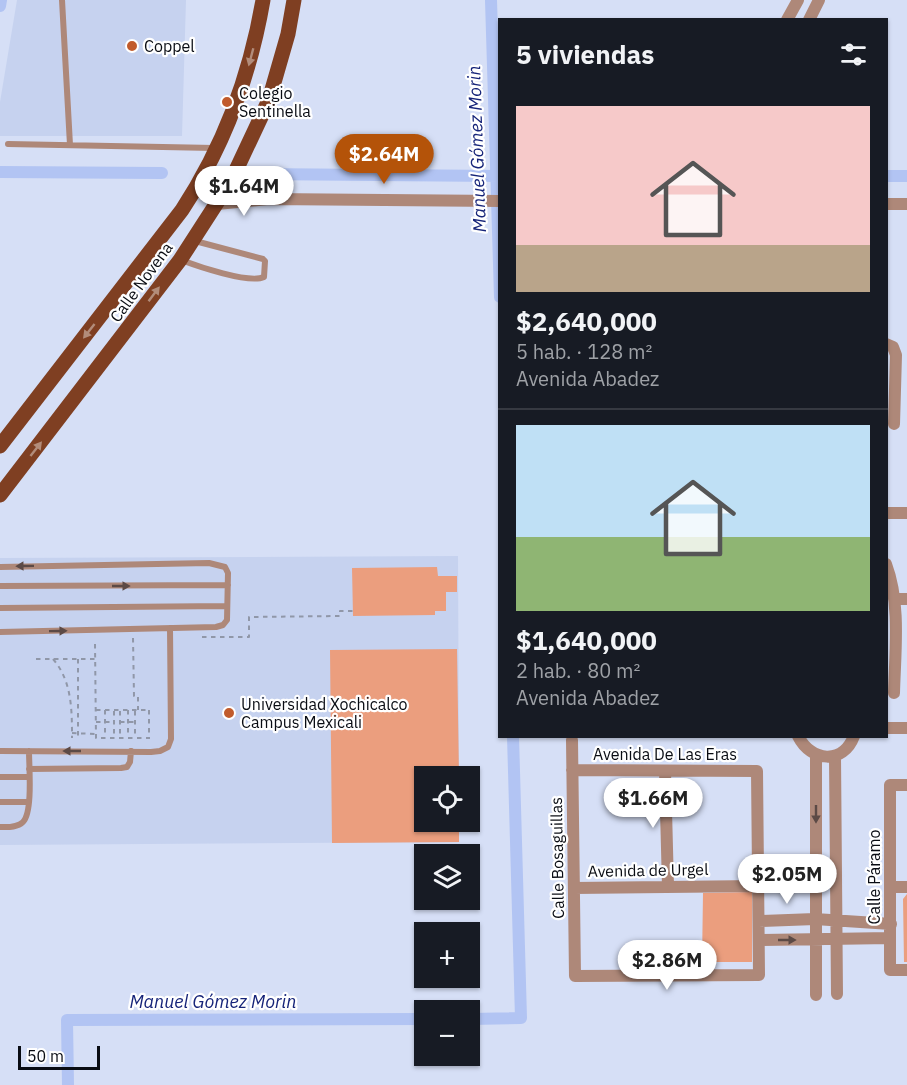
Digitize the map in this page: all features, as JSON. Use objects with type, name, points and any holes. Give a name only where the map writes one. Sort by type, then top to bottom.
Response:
[{"type":"main road","name":"Calle Novena","points":[[0,446],[182,210],[201,182],[238,101],[252,56],[263,0]]},
{"type":"main road","name":"Calle Novena","points":[[0,495],[180,260],[231,181],[269,100],[288,34],[294,0]]},
{"type":"street","points":[[788,18],[798,0]]},
{"type":"street","points":[[810,18],[819,0]]},
{"type":"street","points":[[231,181],[269,199]]},
{"type":"street","points":[[217,204],[269,199],[498,201]]},
{"type":"street","points":[[888,204],[907,204]]},
{"type":"street","points":[[888,345],[893,347],[896,355],[890,424],[907,424]]},
{"type":"street","points":[[888,513],[907,513]]},
{"type":"street","points":[[888,573],[894,599],[894,693]]},
{"type":"street","points":[[894,599],[907,599]]},
{"type":"street","points":[[888,728],[907,728]]},
{"type":"street","points":[[799,738],[808,751],[816,755],[835,756],[848,748],[853,738]]},
{"type":"street","name":"Calle Bosaguillas","points":[[572,740],[575,976],[759,975],[759,940]]},
{"type":"street","points":[[816,755],[816,994]]},
{"type":"street","points":[[835,756],[837,994]]},
{"type":"street","name":"Avenida De Las Eras","points":[[572,770],[757,771],[758,886]]},
{"type":"street","points":[[665,771],[668,887]]},
{"type":"street","name":"Calle Páramo","points":[[907,785],[890,785],[890,970],[907,970]]},
{"type":"street","points":[[758,886],[759,940],[890,938]]},
{"type":"street","name":"Avenida de Urgel","points":[[574,888],[758,886]]},
{"type":"street","points":[[891,887],[907,887]]},
{"type":"street","points":[[759,921],[815,919],[891,924]]},
{"type":"lane","points":[[62,0],[70,145]]},
{"type":"lane","points":[[8,144],[218,148]]},
{"type":"lane","points":[[180,260],[250,279],[262,279],[265,274],[265,261],[260,257],[193,241]]},
{"type":"lane","points":[[0,567],[209,563],[225,567],[228,573],[227,620],[223,625],[216,627],[0,632]]},
{"type":"lane","points":[[0,586],[228,585]]},
{"type":"lane","points":[[0,608],[227,606]]},
{"type":"lane","points":[[0,751],[160,751],[168,747],[171,739],[170,628]]},
{"type":"lane","points":[[0,827],[14,827],[22,824],[25,819],[28,802],[28,751]]},
{"type":"lane","points":[[29,769],[127,767],[131,751]]},
{"type":"lane","points":[[0,777],[29,777]]},
{"type":"lane","points":[[0,802],[28,802]]},
{"type":"path","points":[[202,637],[249,637],[249,617],[340,616],[340,611],[353,611]]},
{"type":"path","points":[[133,638],[134,696],[138,696],[135,738]]},
{"type":"path","points":[[95,644],[95,659],[95,710],[95,734],[96,738],[150,738],[149,710],[95,710]]},
{"type":"path","points":[[36,659],[95,659]]},
{"type":"path","points":[[53,659],[62,669],[69,687],[72,738]]},
{"type":"path","points":[[78,659],[78,738]]},
{"type":"path","points":[[114,709],[114,738]]},
{"type":"path","points":[[120,709],[120,738]]},
{"type":"path","points":[[105,710],[105,738]]},
{"type":"path","points":[[128,710],[128,738]]},
{"type":"path","points":[[95,722],[114,722]]},
{"type":"path","points":[[120,722],[135,722]]},
{"type":"path","points":[[72,733],[95,734]]},
{"type":"shaded area","points":[[17,0],[186,0],[182,136],[0,136],[0,102]]},
{"type":"shaded area","name":"Universidad Xochicalco Campus Mexicali","points":[[458,556],[459,766],[414,766],[414,832],[459,832],[459,842],[0,845],[0,558]]},
{"type":"shaded area","points":[[437,567],[438,576],[457,576],[457,592],[446,592],[446,611],[435,611],[435,615],[353,616],[352,568]]},
{"type":"shaded area","points":[[457,649],[459,766],[414,766],[414,832],[459,832],[459,842],[332,843],[330,650]]},
{"type":"shaded area","points":[[752,892],[752,962],[702,962],[703,893]]},
{"type":"shaded area","points":[[907,894],[907,962],[904,962],[903,899]]},
{"type":"waterway","points":[[0,6],[1,0]]},
{"type":"waterway","name":"Manuel Gómez Morin","points":[[491,0],[498,231]]},
{"type":"waterway","points":[[0,172],[162,173]]},
{"type":"waterway","points":[[249,174],[498,176]]},
{"type":"waterway","points":[[888,176],[907,176]]},
{"type":"waterway","name":"Manuel Gómez Morin","points":[[480,1019],[521,1018],[513,738]]},
{"type":"waterway","name":"Manuel Gómez Morin","points":[[68,1085],[67,1020],[414,1019]]},
{"type":"place","name":"Coppel","points":[[132,46]]},
{"type":"place","name":"Colegio Sentinella","points":[[227,102]]},
{"type":"place","name":"Universidad Xochicalco Campus Mexicali","points":[[229,713]]}]
